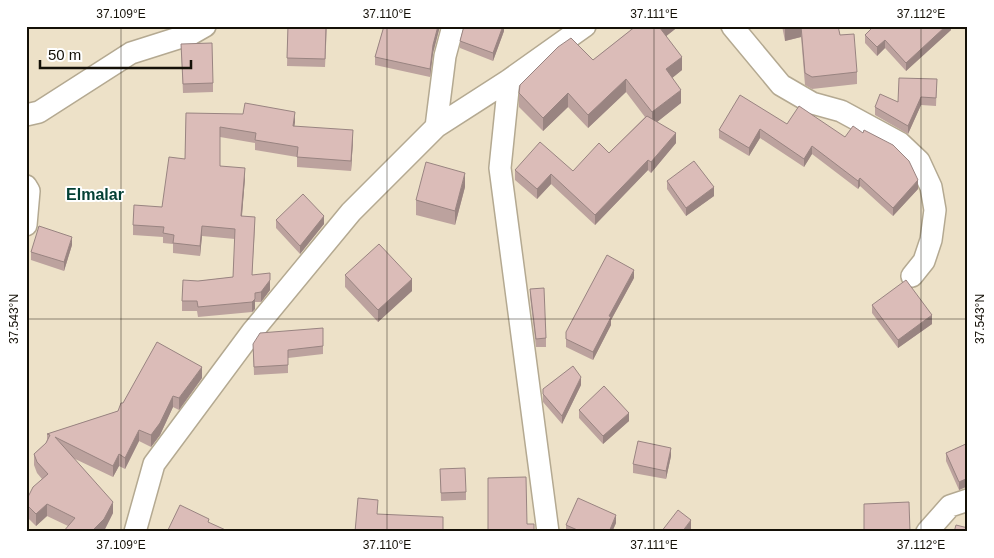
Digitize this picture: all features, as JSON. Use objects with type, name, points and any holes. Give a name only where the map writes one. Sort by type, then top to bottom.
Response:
[{"type":"street","points":[[26,115],[39,112],[131,53],[191,34],[205,26]]},
{"type":"street","points":[[436,127],[445,56],[453,26]]},
{"type":"street","points":[[136,532],[154,464],[252,332],[351,212],[436,127],[509,80],[585,26]]},
{"type":"street","points":[[732,26],[781,85],[812,103],[841,111],[884,134],[900,143],[919,160],[931,187],[935,210],[931,240],[924,261],[912,276]]},
{"type":"street","points":[[509,80],[500,168],[548,532]]},
{"type":"street","points":[[26,186],[30,191],[26,225]]},
{"type":"street","points":[[927,532],[950,506],[968,500]]},
{"type":"building","points":[[288,26],[326,26],[325,59],[287,58]]},
{"type":"building","points":[[384,26],[438,26],[430,69],[375,57]]},
{"type":"building","points":[[464,26],[503,26],[493,53],[460,41]]},
{"type":"building","points":[[636,26],[661,26],[660,28],[682,57],[666,69],[681,90],[652,112],[626,79],[588,115],[568,93],[543,118],[519,93],[520,85],[558,47],[571,38],[593,60]]},
{"type":"building","points":[[785,26],[796,26],[785,29]]},
{"type":"building","points":[[801,26],[838,26],[840,35],[854,34],[857,72],[812,77],[805,73]]},
{"type":"building","points":[[874,26],[946,26],[906,63],[885,40],[877,47],[865,35]]},
{"type":"building","points":[[212,43],[213,83],[183,84],[181,44]]},
{"type":"building","points":[[899,78],[937,79],[936,98],[921,97],[908,126],[875,107],[880,94],[898,102]]},
{"type":"building","points":[[740,95],[787,124],[799,106],[845,137],[853,126],[863,133],[864,130],[893,145],[909,161],[918,180],[893,208],[860,178],[858,181],[812,146],[804,159],[760,129],[749,148],[719,130]]},
{"type":"building","points":[[245,103],[295,112],[293,126],[353,130],[351,161],[297,157],[298,147],[255,140],[256,133],[220,127],[220,166],[245,168],[241,216],[255,217],[252,275],[270,273],[270,280],[261,292],[255,293],[255,299],[252,302],[198,307],[197,301],[182,301],[183,280],[198,281],[233,277],[235,229],[202,226],[200,246],[173,243],[174,235],[163,233],[164,227],[133,225],[134,205],[162,207],[169,157],[185,159],[186,113],[243,114]]},
{"type":"building","points":[[647,116],[676,133],[651,162],[648,160],[595,215],[551,174],[537,189],[515,170],[540,142],[573,171],[599,143],[609,153]]},
{"type":"building","points":[[694,161],[714,187],[686,208],[667,181]]},
{"type":"building","points":[[426,162],[465,173],[455,211],[416,200]]},
{"type":"building","points":[[303,194],[324,216],[300,246],[276,220]]},
{"type":"building","points":[[39,226],[72,237],[64,262],[31,252]]},
{"type":"building","points":[[379,244],[412,279],[378,310],[345,275]]},
{"type":"building","points":[[607,255],[634,270],[609,316],[611,317],[593,352],[566,339],[566,332]]},
{"type":"building","points":[[906,280],[932,315],[898,340],[872,305]]},
{"type":"building","points":[[544,288],[546,338],[536,339],[530,289]]},
{"type":"building","points":[[323,328],[323,346],[288,350],[288,365],[254,367],[253,344],[260,333]]},
{"type":"building","points":[[157,342],[202,367],[179,398],[173,396],[160,423],[151,435],[139,430],[125,458],[119,454],[113,466],[55,437],[113,502],[104,519],[91,532],[63,532],[75,518],[47,504],[36,514],[26,504],[33,487],[48,474],[37,462],[34,454],[46,443],[50,435],[47,434],[118,411]]},
{"type":"building","points":[[573,366],[581,377],[562,416],[543,394],[543,389]]},
{"type":"building","points":[[604,386],[629,413],[603,436],[579,410]]},
{"type":"building","points":[[638,441],[671,448],[666,471],[633,464]]},
{"type":"building","points":[[968,443],[968,478],[959,482],[946,453]]},
{"type":"building","points":[[465,468],[466,492],[441,493],[440,469]]},
{"type":"building","points":[[526,477],[527,524],[534,524],[534,532],[488,532],[488,478]]},
{"type":"building","points":[[358,498],[378,500],[377,514],[443,517],[443,532],[355,532]]},
{"type":"building","points":[[578,498],[616,515],[609,532],[582,532],[566,525]]},
{"type":"building","points":[[909,502],[910,532],[864,532],[864,504]]},
{"type":"building","points":[[180,505],[209,519],[208,522],[230,532],[167,532]]},
{"type":"building","points":[[678,510],[691,520],[682,532],[661,532]]},
{"type":"building","points":[[956,525],[968,528],[968,532],[954,532]]},
{"type":"district","name":"Elmalar","points":[[95,194]]}]
